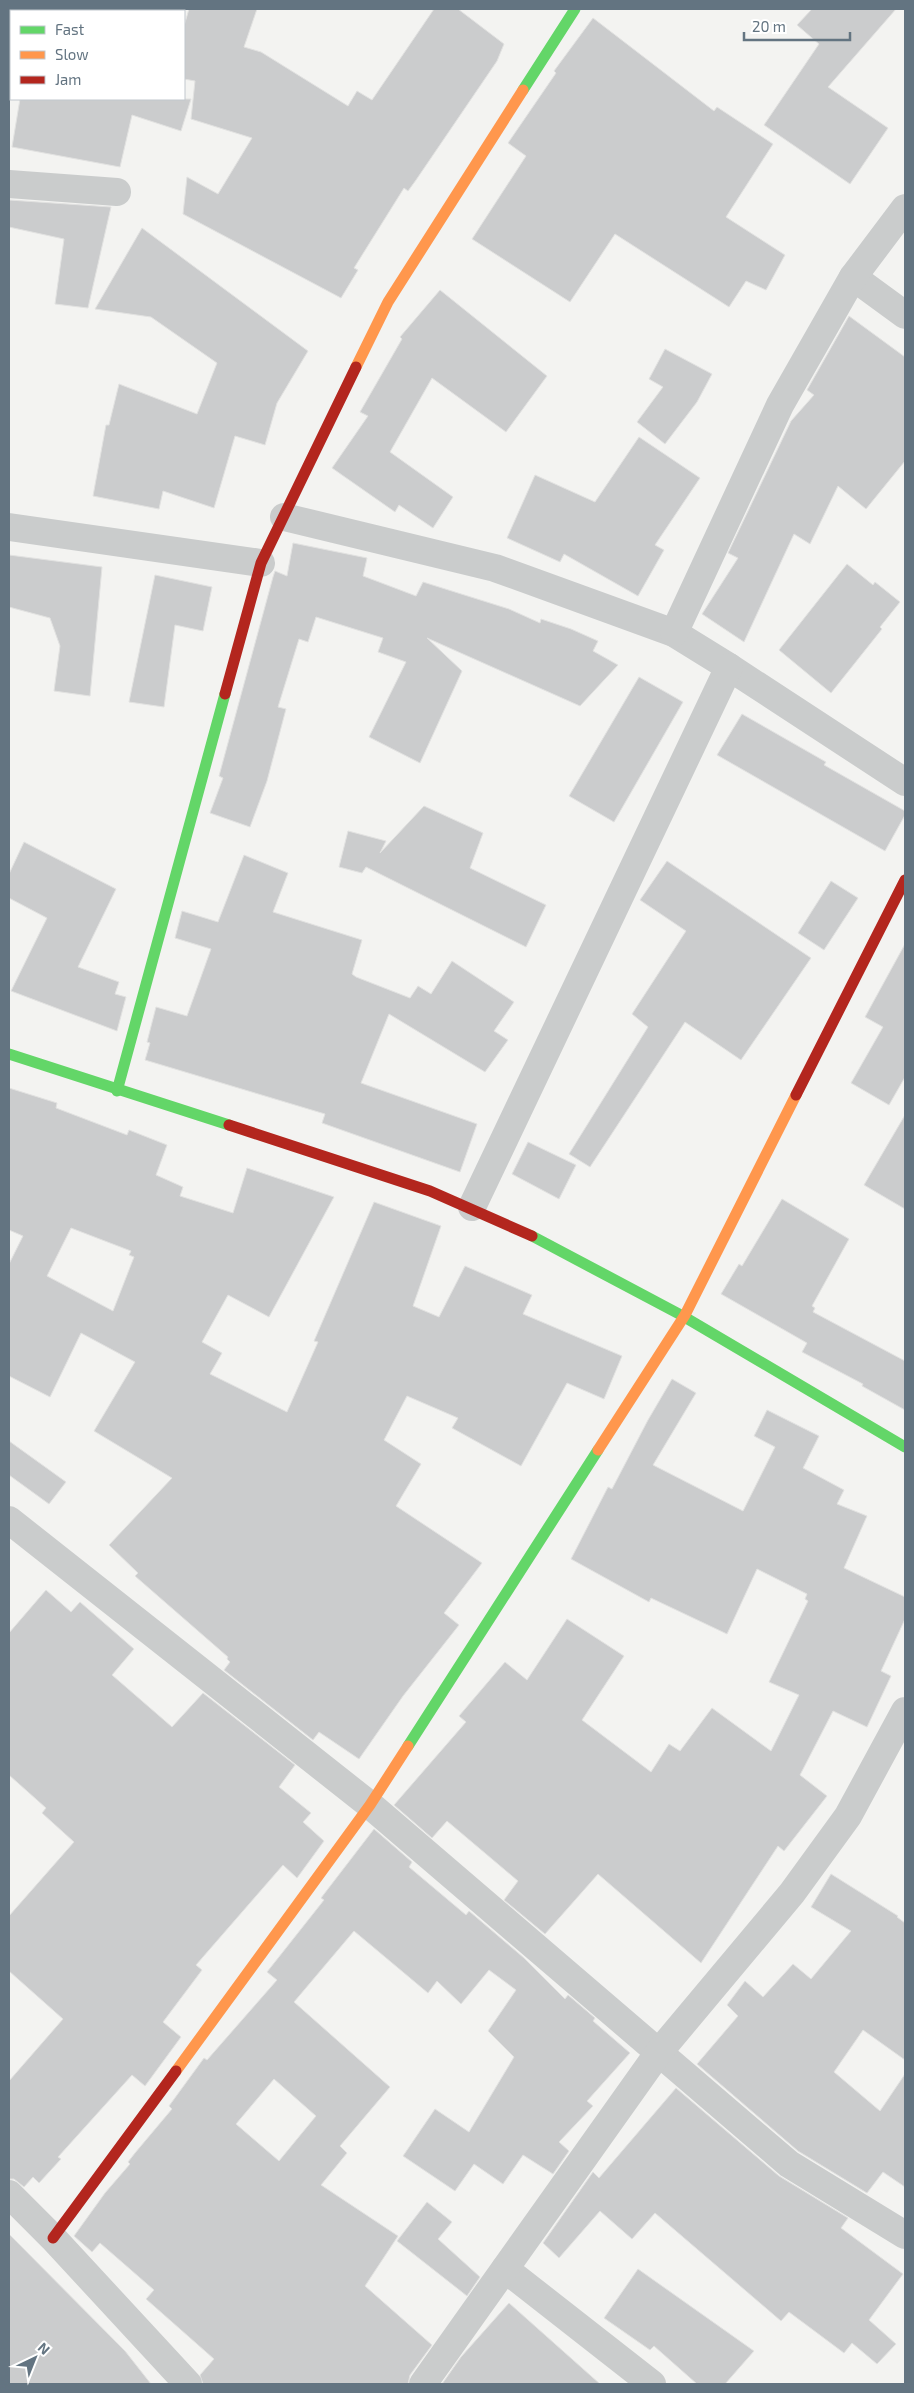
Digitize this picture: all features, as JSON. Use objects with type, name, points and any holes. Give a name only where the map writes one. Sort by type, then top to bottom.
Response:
[{"type":"street","points":[[117,1091],[262,563],[388,302],[575,9]]},
{"type":"street","points":[[9,184],[116,192]]},
{"type":"street","points":[[674,633],[780,405],[853,277],[905,208]]},
{"type":"street","points":[[853,277],[905,314]]},
{"type":"street","points":[[284,517],[495,568],[674,633],[729,666],[905,782]]},
{"type":"street","points":[[9,527],[262,563]]},
{"type":"street","points":[[472,1207],[729,666]]},
{"type":"street","points":[[53,2238],[370,1805],[685,1315],[905,880]]},
{"type":"street","points":[[9,1054],[117,1091],[430,1191],[472,1207],[529,1233],[685,1315],[905,1447]]},
{"type":"street","points":[[9,1520],[370,1805],[789,2164],[905,2235]]},
{"type":"street","points":[[423,2384],[659,2052],[792,1893],[848,1816],[905,1711]]},
{"type":"street","points":[[9,2194],[53,2238],[188,2384]]},
{"type":"street","points":[[505,2269],[652,2384]]},
{"type":"building","points":[[189,9],[257,9],[244,47],[261,52],[348,106],[357,91],[372,100],[434,9],[458,9],[504,44],[497,61],[416,180],[408,191],[404,188],[354,268],[358,270],[341,298],[183,214],[187,177],[218,194],[252,138],[191,119],[195,81],[185,79],[185,23]]},
{"type":"building","points":[[812,9],[896,9],[828,87],[888,128],[850,184],[764,125],[819,44],[797,25]]},
{"type":"building","points":[[593,18],[714,111],[717,107],[773,144],[726,217],[785,255],[766,290],[746,281],[729,307],[615,234],[570,302],[472,239],[526,156],[508,143],[556,73],[554,71]]},
{"type":"building","points":[[191,99],[181,131],[132,115],[120,167],[12,147],[20,100]]},
{"type":"building","points":[[9,200],[111,207],[88,308],[55,304],[64,239],[9,227]]},
{"type":"building","points":[[142,228],[308,351],[277,403],[265,445],[235,436],[214,508],[163,491],[159,509],[93,496],[106,425],[109,425],[119,384],[197,414],[217,363],[151,317],[95,309]]},
{"type":"building","points":[[440,290],[547,376],[506,432],[432,378],[390,452],[453,497],[433,528],[399,505],[395,512],[332,468],[368,416],[360,412],[402,339],[400,337]]},
{"type":"building","points":[[849,316],[905,357],[905,461],[866,509],[838,486],[810,544],[794,534],[744,642],[702,614],[738,558],[728,553],[791,421],[814,395],[807,390]]},
{"type":"building","points":[[665,349],[712,374],[697,402],[665,444],[637,422],[663,387],[649,379]]},
{"type":"building","points":[[639,437],[700,478],[655,545],[664,550],[638,596],[564,554],[560,562],[507,538],[535,475],[595,502]]},
{"type":"building","points":[[293,543],[367,558],[363,576],[416,596],[423,582],[509,609],[540,623],[541,619],[571,629],[598,641],[593,651],[618,665],[580,706],[427,638],[462,671],[420,763],[369,737],[406,662],[378,652],[383,638],[316,617],[308,642],[299,639],[278,707],[286,709],[267,781],[250,827],[210,813],[223,778],[219,776],[273,577],[275,571],[287,576]]},
{"type":"building","points":[[9,555],[102,567],[90,696],[54,691],[60,646],[50,618],[9,607]]},
{"type":"building","points":[[847,564],[873,585],[875,582],[900,602],[880,627],[882,629],[831,693],[779,650]]},
{"type":"building","points":[[155,575],[212,587],[203,631],[175,625],[164,707],[129,702]]},
{"type":"building","points":[[639,677],[683,702],[614,822],[569,796]]},
{"type":"building","points":[[742,714],[826,762],[824,765],[905,811],[905,815],[885,851],[717,755]]},
{"type":"building","points":[[424,806],[483,833],[470,868],[546,905],[526,947],[366,867],[362,873],[339,867],[348,831],[386,841],[380,853]]},
{"type":"building","points":[[24,842],[116,889],[78,967],[119,982],[115,994],[126,997],[117,1031],[11,991],[47,918],[9,898],[9,874]]},
{"type":"building","points":[[244,855],[288,873],[273,912],[362,940],[352,974],[356,977],[410,998],[418,986],[431,994],[452,961],[514,1002],[494,1031],[508,1040],[485,1072],[389,1014],[361,1083],[477,1124],[460,1172],[322,1123],[325,1114],[145,1060],[150,1043],[147,1042],[156,1007],[187,1016],[211,949],[175,938],[182,911],[218,922]]},
{"type":"building","points":[[667,861],[811,958],[741,1060],[685,1022],[590,1167],[569,1154],[648,1027],[632,1014],[686,931],[640,900]]},
{"type":"building","points":[[831,881],[858,898],[824,950],[798,933]]},
{"type":"building","points":[[905,944],[905,1077],[889,1105],[851,1083],[883,1027],[865,1017]]},
{"type":"building","points":[[9,1088],[57,1103],[56,1108],[127,1135],[129,1130],[167,1145],[156,1175],[183,1187],[180,1196],[233,1213],[247,1168],[334,1197],[269,1317],[228,1295],[202,1342],[222,1353],[210,1374],[287,1412],[318,1342],[314,1341],[374,1202],[441,1226],[413,1306],[439,1317],[465,1266],[532,1295],[523,1314],[622,1356],[604,1399],[567,1383],[521,1466],[452,1428],[458,1418],[407,1396],[384,1440],[421,1464],[396,1506],[482,1563],[444,1613],[459,1625],[403,1696],[359,1759],[319,1732],[313,1740],[224,1670],[230,1662],[227,1659],[228,1657],[135,1576],[138,1573],[109,1545],[172,1478],[94,1431],[135,1362],[81,1333],[50,1397],[9,1376],[9,1264],[23,1236],[9,1230]],"holes":[[[71,1228],[131,1251],[129,1255],[134,1257],[113,1311],[47,1276]]]},
{"type":"building","points":[[905,1115],[905,1209],[864,1185]]},
{"type":"building","points":[[528,1142],[576,1165],[559,1199],[512,1174]]},
{"type":"building","points":[[782,1199],[849,1239],[812,1306],[815,1308],[813,1312],[905,1361],[905,1410],[862,1386],[863,1384],[802,1352],[807,1343],[721,1294],[739,1264],[742,1266]]},
{"type":"building","points":[[672,1379],[696,1393],[653,1465],[743,1511],[775,1447],[754,1436],[767,1410],[819,1436],[803,1468],[844,1490],[837,1504],[867,1516],[844,1568],[905,1597],[905,1619],[881,1671],[891,1676],[867,1727],[833,1711],[800,1775],[827,1796],[784,1851],[778,1846],[701,1963],[598,1874],[545,1934],[504,1900],[518,1881],[447,1821],[432,1838],[394,1805],[466,1722],[459,1716],[505,1662],[527,1680],[567,1619],[624,1656],[582,1720],[651,1772],[669,1744],[680,1751],[712,1708],[771,1751],[799,1695],[769,1682],[808,1601],[805,1599],[807,1594],[757,1569],[727,1634],[651,1598],[649,1602],[571,1559],[608,1487],[612,1489]]},
{"type":"building","points":[[9,1441],[66,1482],[49,1504],[9,1475]]},
{"type":"building","points":[[46,1590],[71,1612],[80,1602],[134,1649],[112,1675],[172,1727],[203,1693],[295,1765],[279,1787],[311,1813],[303,1822],[324,1841],[297,1878],[283,1865],[196,1965],[202,1970],[163,2022],[181,2037],[145,2086],[132,2075],[58,2157],[61,2159],[39,2183],[33,2177],[24,2187],[14,2179],[9,2179],[9,2081],[63,2019],[9,1971],[9,1916],[74,1842],[42,1813],[46,1808],[9,1775],[9,1633]]},
{"type":"building","points":[[374,1829],[412,1862],[409,1867],[466,1915],[469,1911],[524,1958],[565,1999],[568,1995],[595,2018],[593,2021],[630,2053],[587,2101],[593,2106],[559,2142],[569,2151],[553,2174],[523,2155],[503,2184],[474,2164],[455,2191],[403,2156],[435,2109],[469,2132],[514,2057],[488,2031],[516,1990],[489,1970],[461,2004],[437,1981],[428,1993],[354,1931],[294,2002],[390,2087],[340,2146],[347,2153],[321,2185],[398,2236],[365,2286],[432,2345],[410,2375],[408,2384],[203,2384],[200,2375],[214,2359],[146,2299],[154,2290],[100,2243],[92,2252],[74,2236],[105,2193],[130,2164],[128,2162],[172,2109],[169,2106],[204,2058],[207,2060],[277,1980],[267,1972],[324,1900],[321,1898]],"holes":[[[274,2079],[316,2116],[279,2161],[236,2124]]]},
{"type":"building","points":[[831,1874],[898,1916],[905,1923],[905,2060],[863,2030],[834,2072],[880,2111],[905,2074],[905,2187],[883,2172],[867,2193],[798,2151],[697,2064],[738,2016],[727,2005],[745,1981],[763,1997],[793,1964],[811,1979],[851,1931],[811,1907]]},
{"type":"building","points":[[676,2088],[779,2176],[848,2218],[841,2228],[903,2274],[869,2320],[896,2344],[877,2364],[852,2343],[844,2353],[789,2312],[781,2321],[655,2213],[632,2239],[600,2211],[559,2258],[543,2243],[593,2172],[599,2178]]},
{"type":"building","points":[[427,2202],[452,2222],[438,2239],[480,2277],[467,2296],[397,2241]]},
{"type":"building","points":[[9,2234],[125,2351],[151,2384],[9,2384]]},
{"type":"building","points":[[638,2269],[754,2351],[725,2384],[697,2384],[654,2346],[650,2350],[604,2318]]},
{"type":"building","points":[[509,2303],[600,2384],[442,2384],[461,2357]]},
{"type":"traffic: fast","points":[[523,90],[575,9]]},
{"type":"traffic: fast","points":[[117,1091],[225,694]]},
{"type":"traffic: fast","points":[[9,1054],[229,1125]]},
{"type":"traffic: fast","points":[[532,1236],[681,1315],[905,1447]]},
{"type":"traffic: fast","points":[[408,1746],[598,1450]]},
{"type":"traffic: slow","points":[[356,367],[388,302],[523,90]]},
{"type":"traffic: slow","points":[[598,1450],[685,1315],[796,1095]]},
{"type":"traffic: slow","points":[[176,2071],[370,1805],[408,1746]]},
{"type":"traffic: jam","points":[[225,694],[261,563],[356,367]]},
{"type":"traffic: jam","points":[[796,1095],[905,880]]},
{"type":"traffic: jam","points":[[229,1125],[430,1191],[532,1236]]},
{"type":"traffic: jam","points":[[53,2238],[176,2071]]}]
